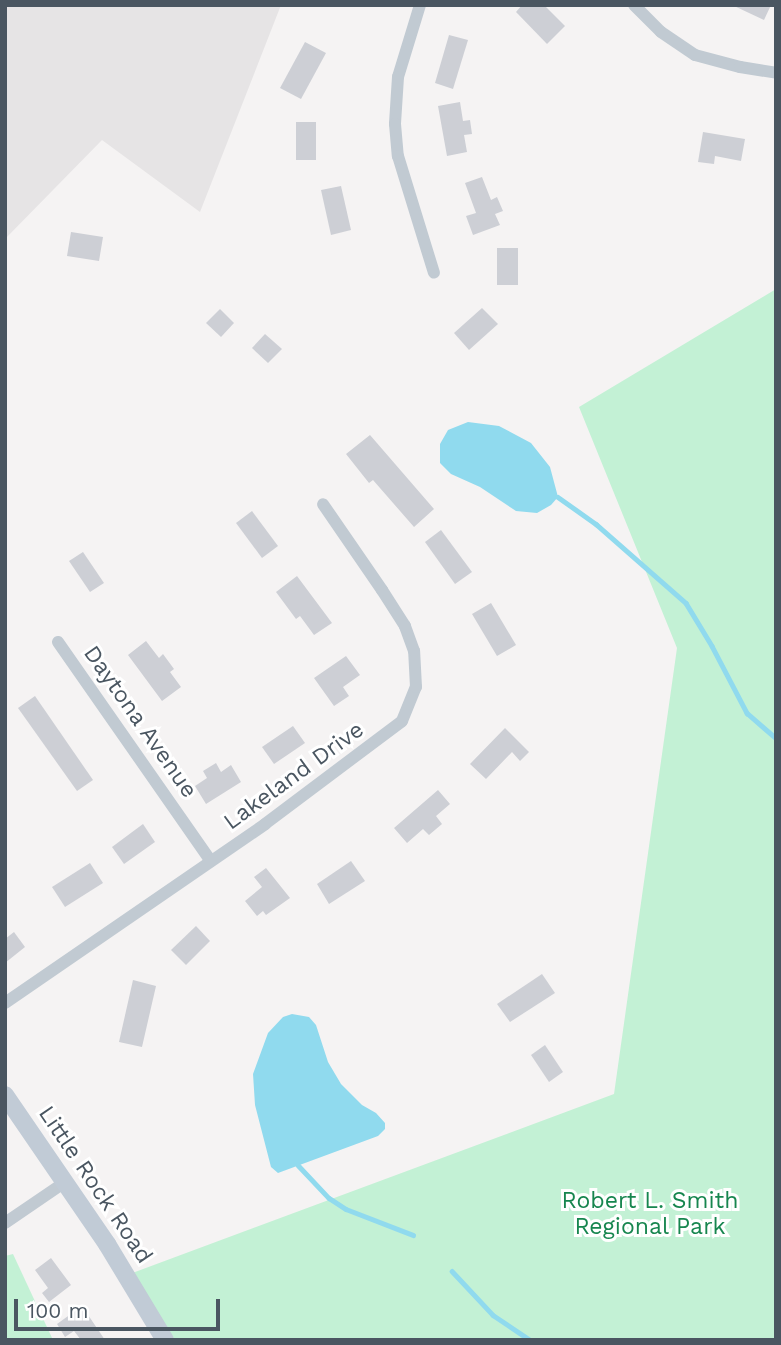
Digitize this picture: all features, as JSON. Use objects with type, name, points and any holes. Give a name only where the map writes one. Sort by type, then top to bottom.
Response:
[{"type":"main road","name":"Little Rock Road","points":[[5,1096],[127,1275],[165,1340]]},
{"type":"street","points":[[420,5],[398,77],[395,124],[398,156],[434,273]]},
{"type":"street","points":[[634,5],[661,32],[695,55],[776,73]]},
{"type":"street","name":"Lakeland Drive","points":[[5,1003],[211,861],[384,737],[402,721],[413,700],[417,669],[405,626],[323,504]]},
{"type":"street","name":"Daytona Avenue","points":[[58,642],[211,861]]},
{"type":"street","points":[[5,1223],[65,1182]]},
{"type":"shaded area","points":[[5,5],[281,5],[200,212],[102,140],[5,239]]},
{"type":"green space","name":"Robert L. Smith Regional Park","points":[[776,289],[776,1340],[165,1340],[127,1275],[614,1094],[677,648],[579,407]]},
{"type":"green space","points":[[13,1254],[53,1340],[5,1340],[5,1256]]},
{"type":"water","points":[[468,422],[499,426],[531,443],[550,467],[558,497],[551,505],[537,513],[516,511],[480,487],[451,474],[440,463],[440,444],[448,430]]},
{"type":"water","points":[[292,1014],[309,1017],[316,1025],[328,1062],[341,1084],[362,1105],[376,1113],[385,1123],[385,1129],[378,1136],[278,1173],[271,1167],[255,1105],[253,1074],[268,1033],[283,1017]]},
{"type":"building","points":[[522,5],[544,5],[565,26],[547,44],[516,12]]},
{"type":"building","points":[[732,5],[771,5],[764,20]]},
{"type":"building","points":[[449,35],[468,40],[453,89],[435,83]]},
{"type":"building","points":[[305,42],[326,53],[301,99],[280,88]]},
{"type":"building","points":[[460,102],[463,121],[470,120],[472,134],[464,135],[467,152],[447,156],[438,106]]},
{"type":"building","points":[[296,122],[316,122],[316,160],[296,160]]},
{"type":"building","points":[[703,132],[745,139],[741,161],[715,156],[714,164],[698,162]]},
{"type":"building","points":[[482,177],[491,200],[497,197],[503,211],[495,214],[500,225],[473,235],[466,216],[476,213],[465,183]]},
{"type":"building","points":[[341,186],[351,230],[331,235],[321,190]]},
{"type":"building","points":[[71,232],[103,237],[99,261],[67,256]]},
{"type":"building","points":[[497,248],[518,248],[518,285],[497,285]]},
{"type":"building","points":[[482,308],[498,324],[469,350],[454,333]]},
{"type":"building","points":[[220,309],[234,323],[221,337],[206,323]]},
{"type":"building","points":[[265,334],[282,349],[268,363],[252,348]]},
{"type":"building","points":[[370,435],[434,509],[414,527],[373,480],[369,483],[346,454]]},
{"type":"building","points":[[252,511],[278,546],[262,558],[236,523]]},
{"type":"building","points":[[441,530],[472,572],[455,584],[425,542]]},
{"type":"building","points":[[83,552],[104,583],[90,592],[69,561]]},
{"type":"building","points":[[297,576],[332,623],[314,635],[300,616],[296,619],[276,592]]},
{"type":"building","points":[[491,603],[516,645],[497,656],[472,614]]},
{"type":"building","points":[[146,641],[159,658],[163,654],[174,669],[170,672],[181,687],[162,701],[128,655]]},
{"type":"building","points":[[346,656],[360,675],[343,687],[349,696],[334,706],[314,678]]},
{"type":"building","points":[[35,696],[93,780],[77,791],[18,708]]},
{"type":"building","points":[[293,726],[305,743],[274,764],[262,747]]},
{"type":"building","points":[[505,728],[529,752],[520,761],[512,752],[486,779],[470,764]]},
{"type":"building","points":[[216,763],[221,772],[231,765],[241,782],[206,804],[195,786],[207,778],[203,771]]},
{"type":"building","points":[[438,790],[450,804],[436,816],[442,824],[429,835],[423,829],[407,843],[394,828]]},
{"type":"building","points":[[143,824],[155,842],[124,864],[112,847]]},
{"type":"building","points":[[351,861],[365,881],[329,904],[317,884]]},
{"type":"building","points":[[90,863],[103,883],[65,907],[52,887]]},
{"type":"building","points":[[266,868],[290,898],[266,915],[263,911],[257,916],[245,901],[262,887],[254,877]]},
{"type":"building","points":[[196,926],[210,941],[186,965],[171,950]]},
{"type":"building","points":[[14,932],[25,947],[5,963],[5,939]]},
{"type":"building","points":[[542,974],[555,993],[510,1022],[497,1004]]},
{"type":"building","points":[[133,980],[156,986],[142,1047],[119,1042]]},
{"type":"building","points":[[545,1045],[563,1072],[549,1082],[531,1055]]},
{"type":"building","points":[[51,1258],[71,1285],[49,1302],[42,1293],[48,1288],[35,1270]]},
{"type":"building","points":[[82,1306],[105,1340],[81,1340],[74,1331],[65,1337],[57,1324]]},
{"type":"waterway","points":[[558,497],[596,524],[686,603],[747,713],[776,738]]},
{"type":"waterway","points":[[298,1165],[329,1198],[346,1209],[413,1235]]},
{"type":"waterway","points":[[452,1271],[493,1315],[530,1340]]}]
